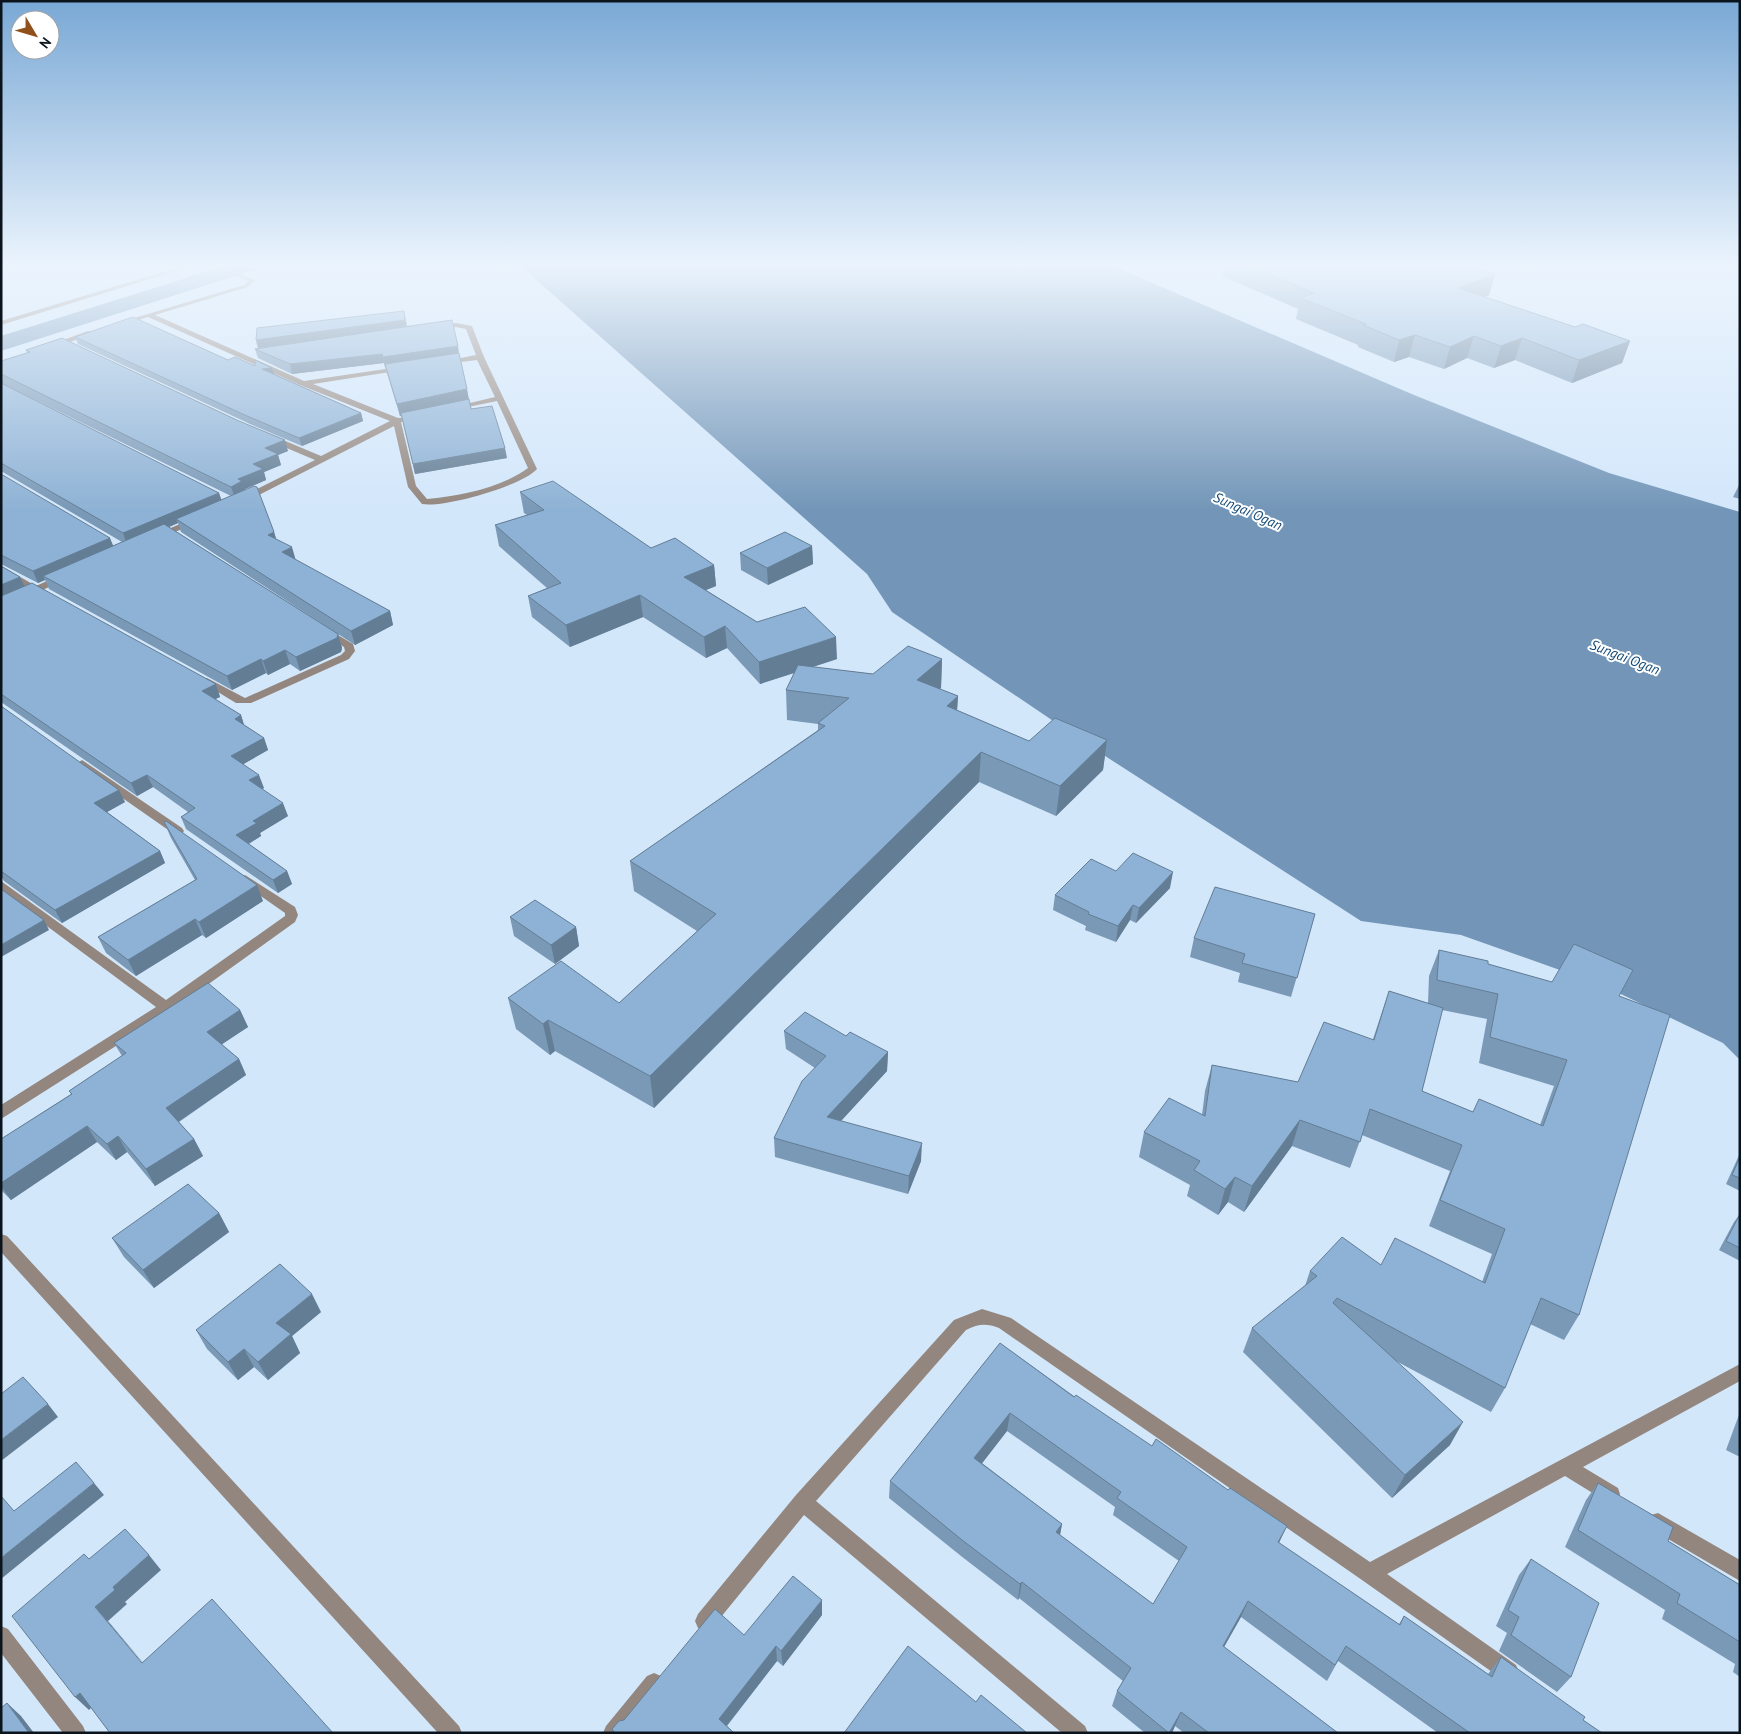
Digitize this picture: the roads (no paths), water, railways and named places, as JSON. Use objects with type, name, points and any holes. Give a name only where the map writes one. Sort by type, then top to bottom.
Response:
[{"type":"street","points":[[220,348],[397,421]]},
{"type":"street","points":[[397,421],[412,487],[425,502],[442,501],[518,479],[533,469],[477,348]]},
{"type":"street","points":[[238,356],[257,353]]},
{"type":"street","points":[[440,362],[480,356]]},
{"type":"street","points":[[302,383],[411,367]]},
{"type":"street","points":[[444,410],[499,398]]},
{"type":"street","points":[[233,503],[397,421],[416,417]]},
{"type":"street","points":[[266,436],[321,459]]},
{"type":"street","points":[[151,539],[173,534],[205,516]]},
{"type":"street","points":[[1,569],[53,599]]},
{"type":"street","points":[[1,605],[71,574]]},
{"type":"street","points":[[192,674],[240,701],[247,701],[345,658],[350,652],[348,646],[316,625]]},
{"type":"street","points":[[74,758],[186,837]]},
{"type":"street","points":[[1,1113],[166,1007],[290,919],[292,915],[290,910],[234,871]]},
{"type":"street","points":[[1,885],[166,1007]]},
{"type":"street","points":[[1,1241],[452,1733]]},
{"type":"street","points":[[695,1633],[803,1502],[960,1325],[977,1315],[991,1317],[1005,1323],[1369,1573],[1522,1682]]},
{"type":"street","points":[[1369,1573],[1740,1372]]},
{"type":"street","points":[[1565,1466],[1623,1501]]},
{"type":"street","points":[[803,1502],[1078,1733]]},
{"type":"street","points":[[1640,1511],[1740,1571]]},
{"type":"street","points":[[1,1636],[76,1733]]},
{"type":"street","points":[[613,1733],[664,1671]]},
{"type":"water","name":"Sungai Ogan","points":[[613,348],[1304,348],[1414,395],[1609,473],[1740,512],[1740,1060],[1723,1043],[1602,985],[1461,935],[1361,921],[1102,754],[892,612],[867,574]]}]
